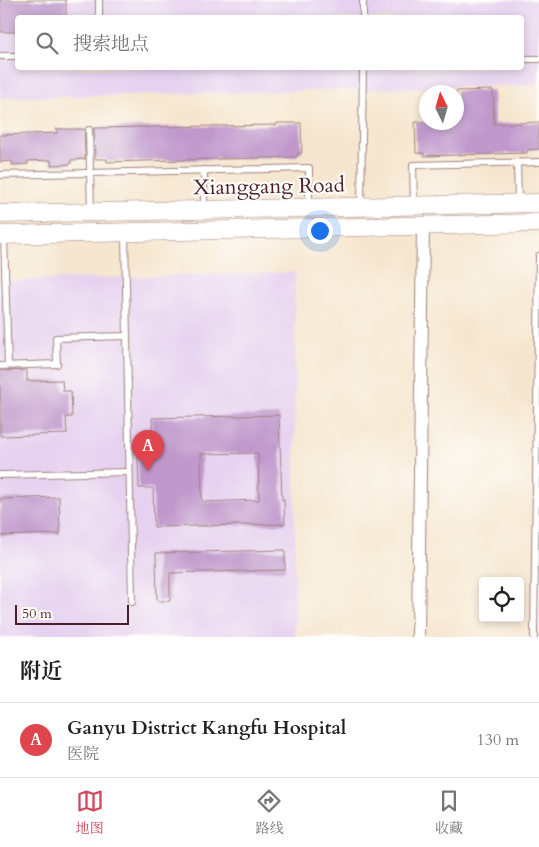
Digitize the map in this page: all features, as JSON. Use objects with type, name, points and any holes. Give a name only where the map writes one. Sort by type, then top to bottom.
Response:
[{"type":"main road","name":"Xianggang Road","points":[[0,214],[539,202]]},
{"type":"main road","name":"Xianggang Road","points":[[2,235],[539,223]]},
{"type":"street","points":[[418,637],[423,225]]},
{"type":"lane","points":[[99,0],[99,15]]},
{"type":"lane","points":[[363,0],[363,15]]},
{"type":"lane","points":[[0,56],[15,56]]},
{"type":"lane","points":[[524,59],[539,59]]},
{"type":"lane","points":[[361,207],[363,70]]},
{"type":"lane","points":[[89,130],[90,212]]},
{"type":"lane","points":[[517,162],[518,203]]},
{"type":"lane","points":[[414,205],[413,164],[539,162]]},
{"type":"lane","points":[[0,175],[309,168],[310,208]]},
{"type":"lane","points":[[204,170],[204,210]]},
{"type":"lane","points":[[125,232],[132,602]]},
{"type":"lane","points":[[2,235],[8,365]]},
{"type":"lane","points":[[534,637],[539,256]]},
{"type":"lane","points":[[0,366],[57,364],[56,338],[127,336]]},
{"type":"lane","points":[[0,475],[129,472]]},
{"type":"shaded area","points":[[0,0],[539,0],[539,85],[464,87],[464,85],[419,85],[419,88],[0,98]]},
{"type":"shaded area","points":[[295,272],[295,637],[0,637],[0,281]]},
{"type":"building","points":[[0,0],[66,0],[66,15],[15,15],[15,32],[0,32]]},
{"type":"building","points":[[493,90],[494,124],[539,122],[539,149],[527,150],[527,153],[424,156],[424,153],[416,153],[415,122],[419,122],[419,130],[464,130],[464,91]]},
{"type":"building","points":[[277,123],[301,123],[302,153],[297,154],[297,157],[107,162],[107,159],[95,159],[94,128],[277,125]]},
{"type":"building","points":[[56,129],[84,129],[85,159],[71,160],[71,164],[51,165],[51,160],[28,161],[28,164],[12,165],[12,161],[0,162],[0,135],[57,133]]},
{"type":"building","points":[[27,370],[27,381],[62,380],[63,391],[71,391],[72,417],[66,417],[67,434],[0,436],[0,371]]},
{"type":"building","points":[[279,415],[282,500],[284,499],[285,524],[154,527],[153,488],[139,488],[138,456],[153,456],[152,418]],"holes":[[[258,453],[259,500],[202,502],[201,454]]]},
{"type":"building","points":[[59,497],[60,534],[0,536],[0,499]]},
{"type":"building","points":[[285,550],[285,570],[170,573],[170,601],[157,601],[156,553]]},
{"type":"place","name":"Ganyu District Kangfu Hospital","points":[[148,471]]}]
